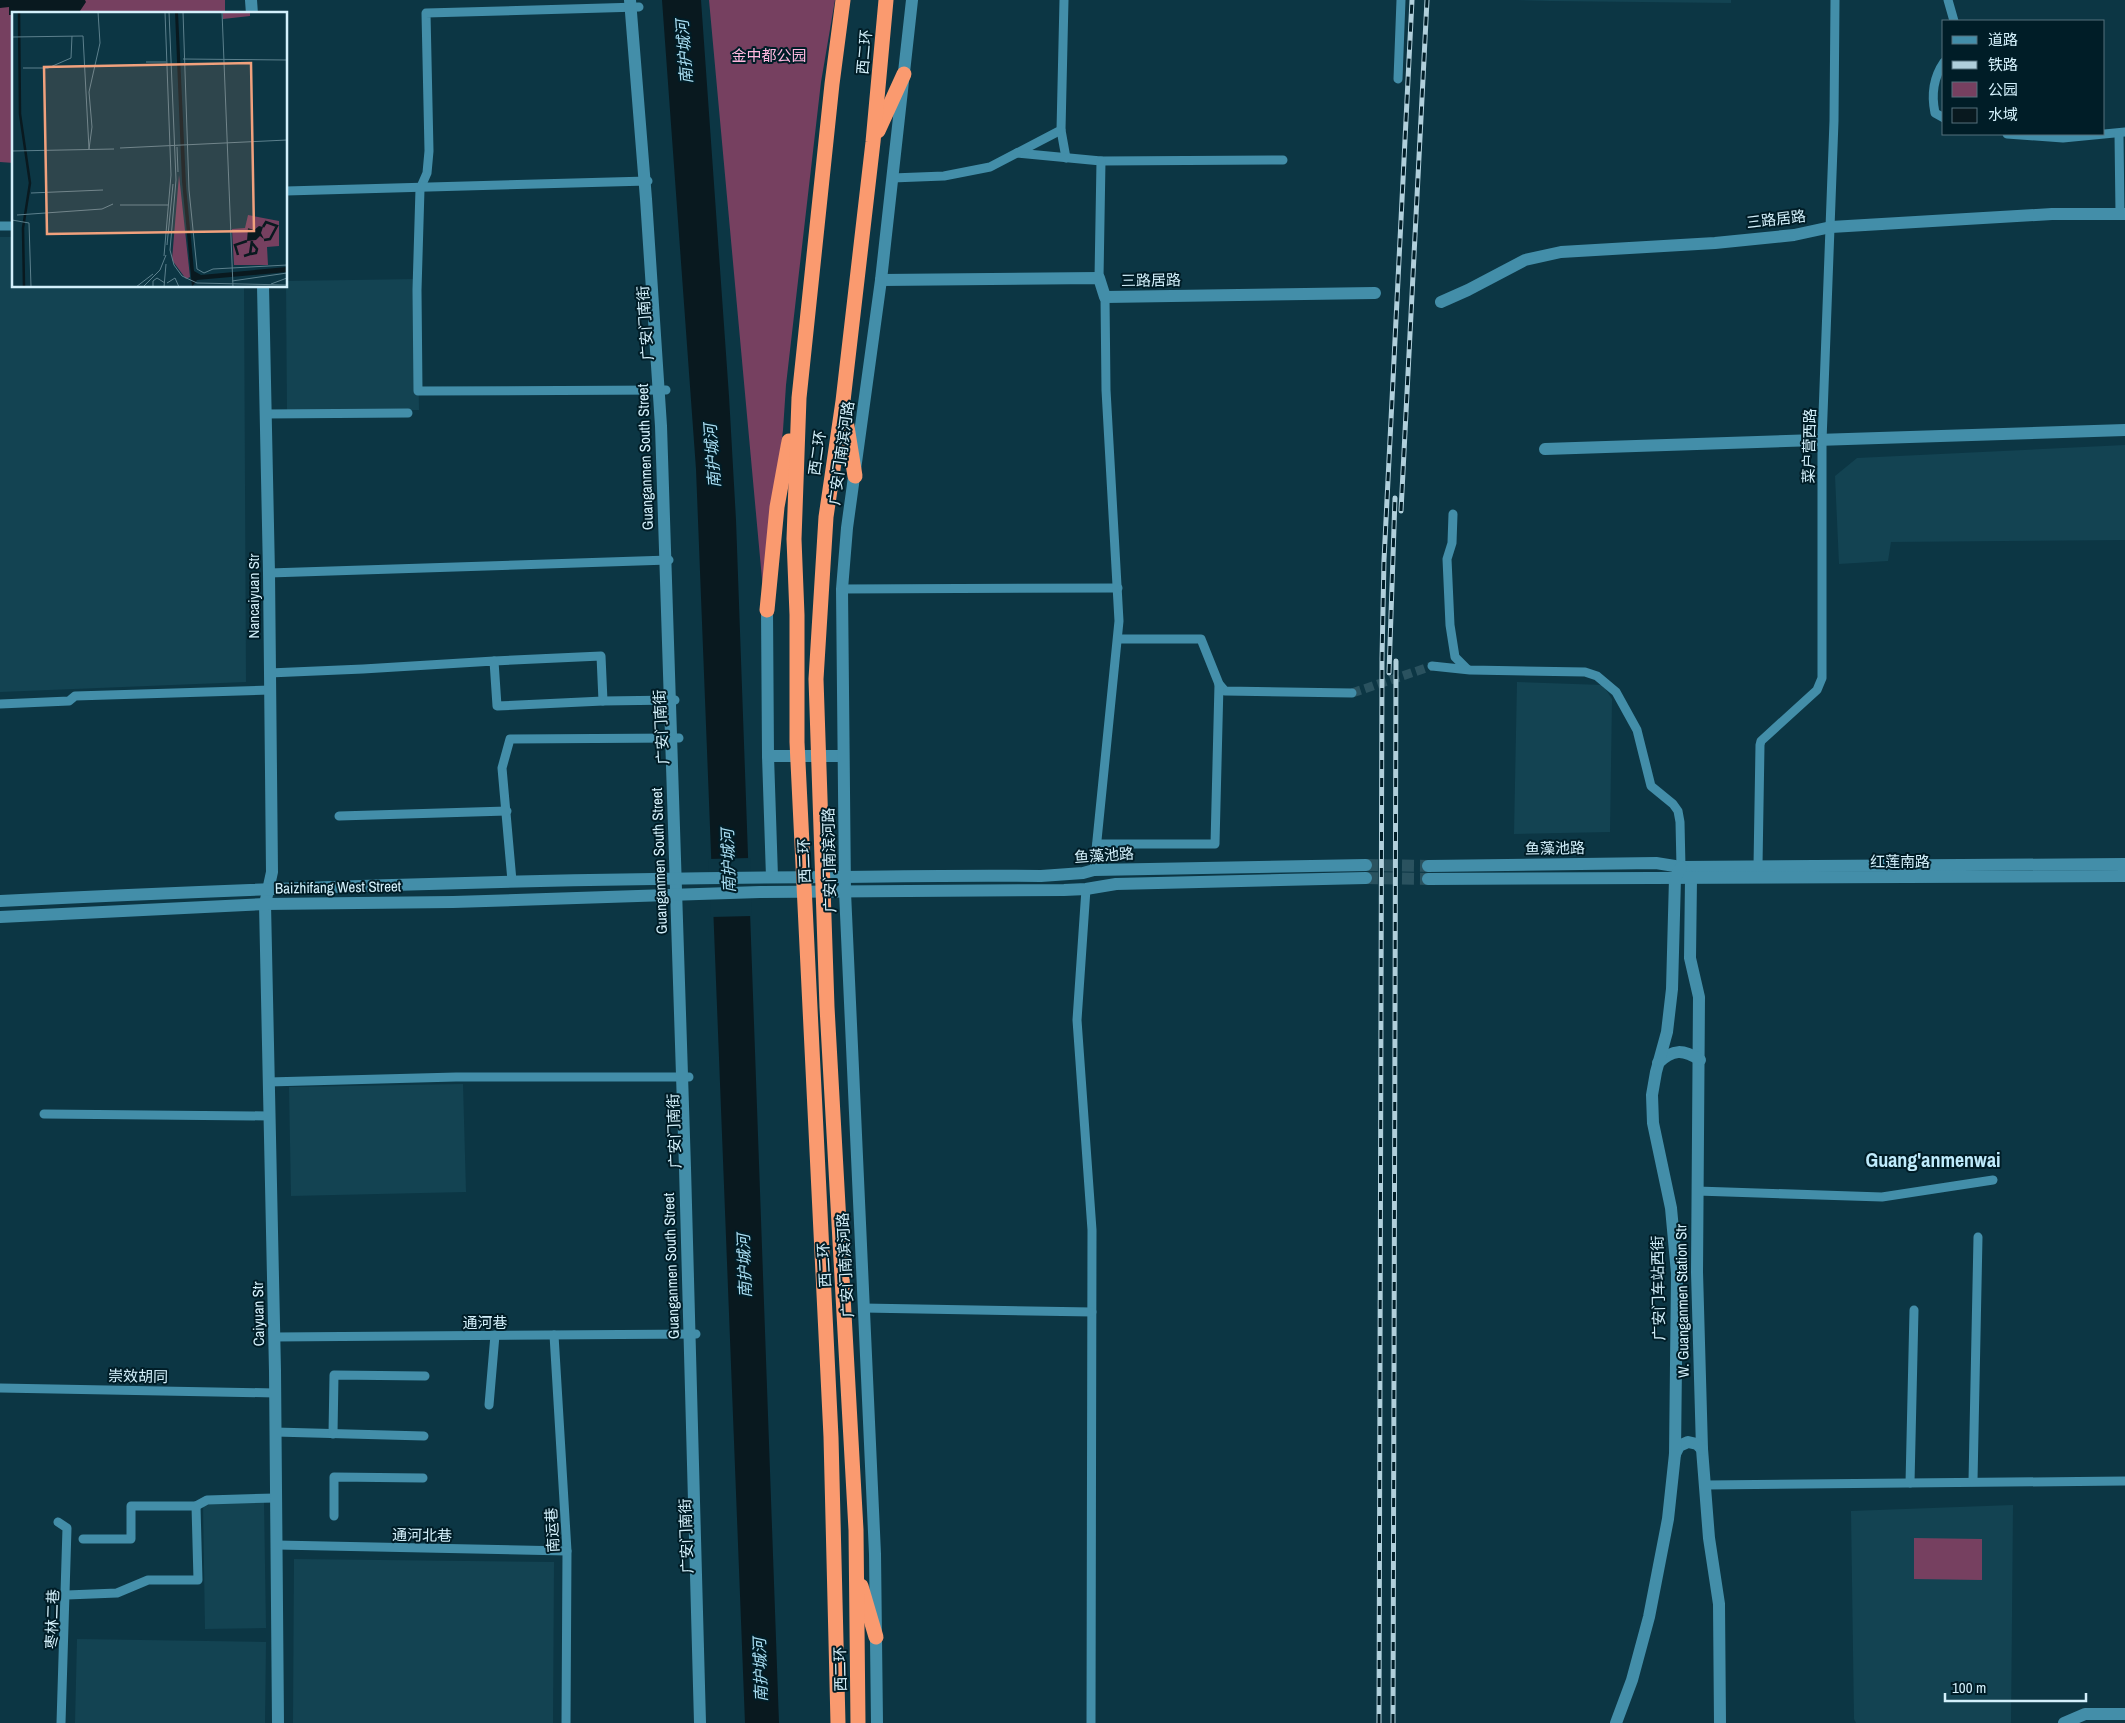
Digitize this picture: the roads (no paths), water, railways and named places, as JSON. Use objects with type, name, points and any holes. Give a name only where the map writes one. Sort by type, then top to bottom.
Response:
[{"type":"highway","name":"西二环","points":[[838,1723],[832,1437],[797,742],[797,615],[794,539],[799,398],[843,0]]},
{"type":"highway","name":"西二环","points":[[858,1723],[856,1530],[828,1007],[816,679],[826,517],[843,401],[873,142],[886,0]]},
{"type":"highway","points":[[873,142],[904,74]]},
{"type":"highway","points":[[767,610],[777,507],[790,434],[799,398]]},
{"type":"highway","points":[[843,401],[856,476]]},
{"type":"highway","points":[[856,1567],[876,1637]]},
{"type":"street","name":"广安门南滨河路","points":[[877,1723],[875,1554],[844,876],[842,589],[847,528],[856,476],[881,280],[912,0]]},
{"type":"street","points":[[1064,0],[1061,130],[1066,158]]},
{"type":"street","points":[[1398,78],[1401,0]]},
{"type":"street","name":"菜户营西路","points":[[1758,866],[1760,745],[1817,690],[1822,678],[1822,441],[1831,228],[1835,0]]},
{"type":"street","points":[[1948,0],[1954,20]]},
{"type":"street","points":[[634,3],[426,13],[430,151],[427,173],[420,189],[417,290],[418,391],[662,390]]},
{"type":"street","name":"广安门南街","points":[[634,3],[662,390],[679,877]]},
{"type":"street","points":[[1942,66],[1935,80],[1932,98],[1936,112],[1942,116]]},
{"type":"street","points":[[892,178],[944,176],[990,167],[1061,130]]},
{"type":"street","points":[[2105,134],[2122,133],[2122,214]]},
{"type":"street","points":[[2021,135],[2063,138],[2098,135]]},
{"type":"street","points":[[1017,153],[1101,161],[1283,160]]},
{"type":"street","points":[[1099,278],[1101,161]]},
{"type":"street","points":[[288,191],[420,189],[647,181]]},
{"type":"street","name":"三路居路","points":[[1441,302],[1525,260],[1546,254],[1715,243],[1794,235],[1831,228],[2052,214],[2122,214]]},
{"type":"street","name":"三路居路","points":[[881,280],[1099,278],[1105,297],[1375,294]]},
{"type":"street","name":"Nancaiyuan Str","points":[[263,288],[270,573],[269,673],[272,872],[265,904]]},
{"type":"street","points":[[1094,870],[1118,639],[1118,588],[1106,390],[1105,297]]},
{"type":"street","points":[[265,414],[408,413]]},
{"type":"street","points":[[1544,449],[2125,430]]},
{"type":"street","points":[[1453,514],[1452,543],[1447,559],[1450,624],[1454,657],[1463,667],[1470,670]]},
{"type":"street","points":[[270,573],[668,560]]},
{"type":"street","points":[[842,589],[1118,588]]},
{"type":"street","points":[[767,610],[768,756],[766,877],[844,876]]},
{"type":"street","points":[[1118,639],[1201,639],[1219,684],[1225,691],[1352,693]]},
{"type":"street","points":[[269,673],[364,670],[601,656],[603,701]]},
{"type":"street","points":[[494,661],[497,706],[672,700]]},
{"type":"street","points":[[1432,666],[1470,670],[1585,672],[1597,676],[1616,692],[1638,730],[1650,786],[1673,804],[1678,811],[1680,822],[1678,872],[1691,879]]},
{"type":"street","points":[[1097,844],[1216,844],[1219,684]]},
{"type":"street","points":[[0,704],[68,701],[75,696],[270,690]]},
{"type":"street","points":[[512,881],[502,768],[510,739],[675,738]]},
{"type":"street","points":[[768,756],[843,756]]},
{"type":"street","points":[[339,816],[507,811]]},
{"type":"street","name":"鱼藻池路","points":[[1428,872],[1656,863],[1678,872]]},
{"type":"street","name":"红莲南路","points":[[1678,872],[1758,866],[2125,864]]},
{"type":"street","name":"鱼藻池路","points":[[844,876],[1041,876],[1083,873],[1094,870],[1366,865]]},
{"type":"street","name":"广安门车站西街","points":[[1616,1723],[1632,1680],[1649,1617],[1668,1519],[1675,1454],[1677,1273],[1671,1208],[1653,1123],[1652,1095],[1658,1063],[1667,1032],[1672,989],[1678,872]]},
{"type":"street","name":"红莲南路","points":[[1691,879],[2125,876]]},
{"type":"street","name":"Baizhifang West Street","points":[[0,901],[269,888],[679,877],[766,877]]},
{"type":"street","name":"Guanganmen South Street","points":[[679,877],[693,1334],[700,1723]]},
{"type":"street","name":"鱼藻池路","points":[[845,892],[1086,889],[1116,884],[1366,878]]},
{"type":"street","name":"W. Guanganmen Station Str","points":[[1691,879],[1690,958],[1699,997],[1700,1060],[1696,1272],[1702,1449],[1709,1538],[1719,1596],[1720,1723]]},
{"type":"street","points":[[1086,889],[1077,1020],[1092,1230],[1091,1723]]},
{"type":"street","name":"Baizhifang West Street","points":[[0,917],[265,904],[680,896],[760,892],[845,892]]},
{"type":"street","name":"Caiyuan Str","points":[[265,904],[275,1337],[278,1723]]},
{"type":"street","points":[[1658,1063],[1668,1053],[1690,1053],[1700,1060]]},
{"type":"street","points":[[268,1082],[456,1077],[685,1077]]},
{"type":"street","points":[[44,1114],[269,1116]]},
{"type":"street","points":[[1698,1191],[1882,1197],[1992,1180]]},
{"type":"street","points":[[1973,1481],[1978,1237]]},
{"type":"street","points":[[1677,1273],[1686,1278],[1694,1276],[1696,1272]]},
{"type":"street","points":[[863,1308],[1092,1312]]},
{"type":"street","points":[[1910,1483],[1914,1310]]},
{"type":"street","name":"广安门南街","points":[[693,1334],[707,1723]]},
{"type":"street","name":"通河巷","points":[[275,1337],[693,1334]]},
{"type":"street","name":"南运巷","points":[[554,1335],[567,1552],[566,1723]]},
{"type":"street","points":[[489,1405],[495,1336]]},
{"type":"street","points":[[333,1434],[334,1375],[426,1376]]},
{"type":"street","name":"崇效胡同","points":[[0,1388],[275,1393]]},
{"type":"street","points":[[275,1432],[424,1436]]},
{"type":"street","points":[[1675,1454],[1679,1446],[1688,1442],[1697,1444],[1702,1449]]},
{"type":"street","points":[[334,1516],[334,1477],[423,1478]]},
{"type":"street","points":[[1706,1485],[2125,1481]]},
{"type":"street","points":[[83,1539],[131,1539],[131,1506],[196,1506],[208,1500],[275,1498]]},
{"type":"street","points":[[67,1594],[117,1593],[148,1580],[198,1580],[196,1506]]},
{"type":"street","name":"枣林二巷","points":[[58,1522],[67,1528],[67,1594],[61,1723]]},
{"type":"street","name":"通河北巷","points":[[277,1546],[567,1552]]},
{"type":"street","points":[[2064,1723],[2084,1714],[2125,1714]]},
{"type":"water","points":[[0,0],[85,0],[86,2],[79,12],[12,12],[12,15],[9,15],[9,7],[0,8]]},
{"type":"water","name":"南护城河","points":[[662,0],[701,0],[729,396],[736,520],[779,1723],[745,1723],[696,469]]},
{"type":"tunnel","points":[[1352,693],[1432,666]]},
{"type":"tunnel","points":[[1366,865],[1428,866]]},
{"type":"tunnel","points":[[1366,878],[1428,879]]},
{"type":"railway","points":[[1379,1723],[1382,658],[1384,560],[1412,0]]},
{"type":"railway","points":[[1401,511],[1427,0]]},
{"type":"railway","points":[[1389,673],[1395,498]]},
{"type":"railway","points":[[1393,1723],[1396,661]]},
{"type":"district","name":"Guang'anmenwai","points":[[1933,1159]]},
{"type":"park label","name":"金中都公园","points":[[769,55]]}]
